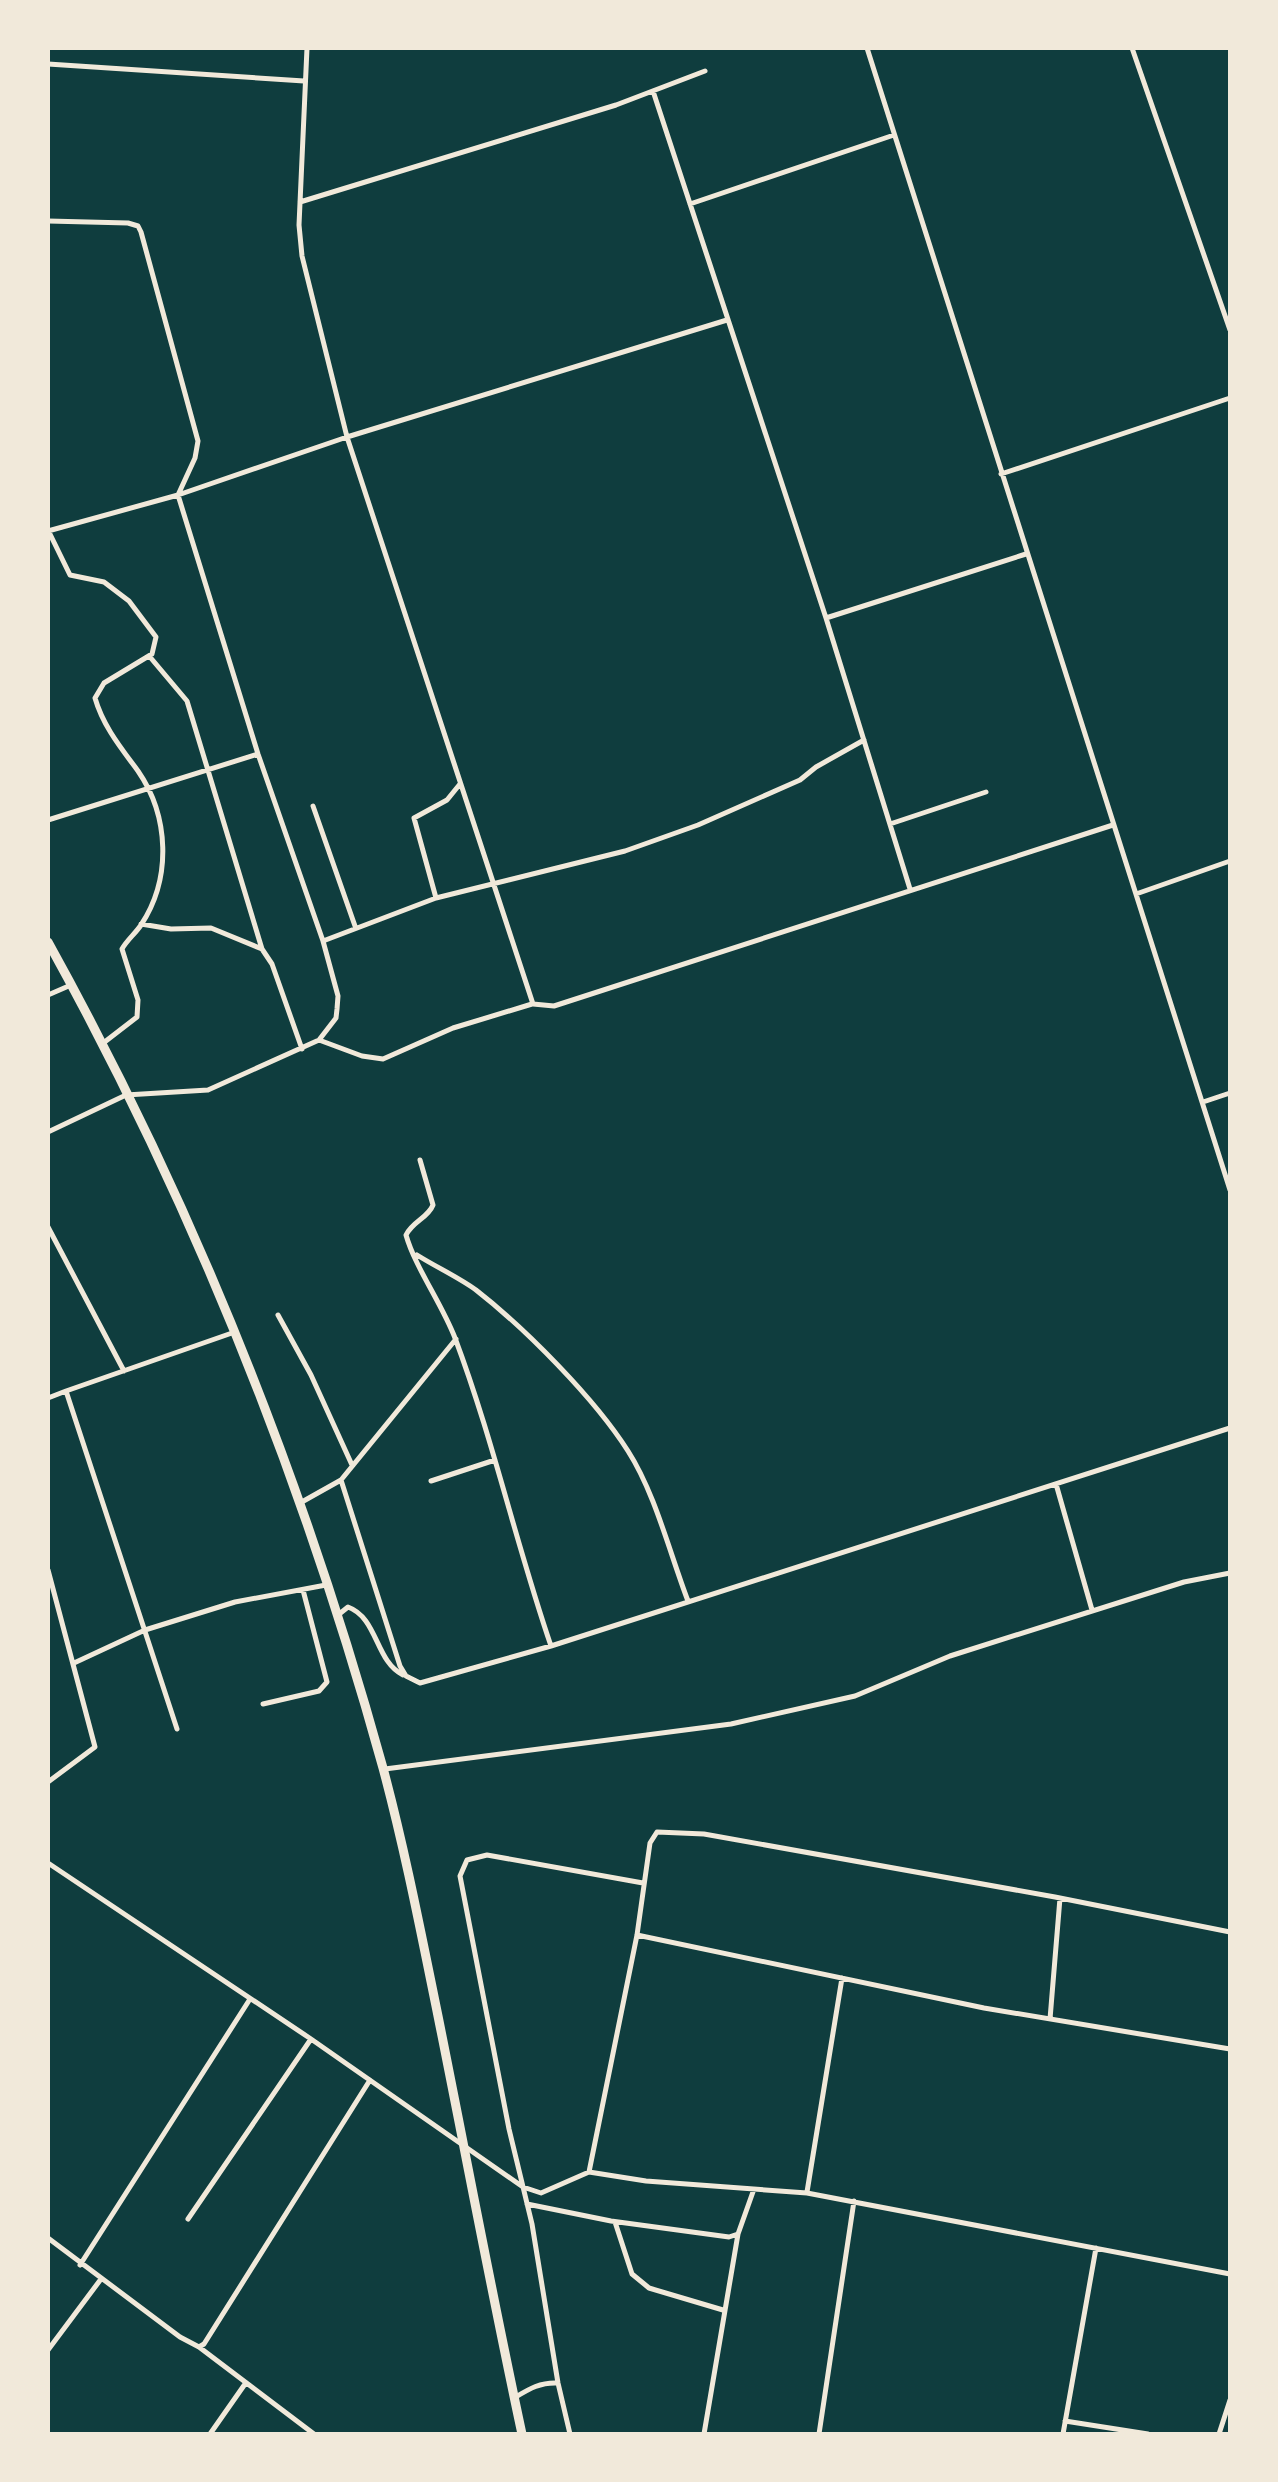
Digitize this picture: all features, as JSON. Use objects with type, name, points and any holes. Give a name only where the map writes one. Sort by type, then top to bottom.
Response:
[{"type":"highway","points":[[48,942],[126,1095],[235,1332],[326,1585],[383,1770],[418,1921],[522,2434]]},
{"type":"street","points":[[307,48],[300,202],[302,256],[347,437],[533,1004]]},
{"type":"street","points":[[866,48],[1230,1190]]},
{"type":"street","points":[[1132,48],[1230,330]]},
{"type":"street","points":[[48,64],[304,81]]},
{"type":"street","points":[[300,202],[705,71]]},
{"type":"street","points":[[652,91],[826,618],[910,889]]},
{"type":"street","points":[[690,204],[894,135]]},
{"type":"street","points":[[48,221],[133,224],[141,232],[198,441],[195,458],[178,495],[338,996],[336,1018],[318,1040],[302,1049],[208,1090],[126,1095],[48,1132]]},
{"type":"street","points":[[101,1044],[138,1017],[138,1000],[122,954],[124,944],[142,924],[158,883],[164,838],[150,788],[106,727],[95,698],[104,683],[149,656],[156,647],[151,627],[129,601],[104,582],[70,575],[48,529],[178,495],[347,437],[728,320]]},
{"type":"street","points":[[1000,474],[1230,398]]},
{"type":"street","points":[[826,618],[1026,554]]},
{"type":"street","points":[[149,656],[187,701],[262,949],[272,964],[302,1049]]},
{"type":"street","points":[[323,941],[436,898],[625,850],[698,825],[800,780],[816,766],[864,740]]},
{"type":"street","points":[[48,820],[258,754]]},
{"type":"street","points":[[436,898],[414,818],[447,800],[460,783]]},
{"type":"street","points":[[890,824],[986,792]]},
{"type":"street","points":[[313,806],[356,926]]},
{"type":"street","points":[[318,1040],[362,1056],[384,1059],[453,1028],[533,1004],[554,1006],[1114,825]]},
{"type":"street","points":[[1136,894],[1230,861]]},
{"type":"street","points":[[142,924],[171,930],[211,928],[262,949]]},
{"type":"street","points":[[48,996],[71,984]]},
{"type":"street","points":[[1203,1102],[1230,1093]]},
{"type":"street","points":[[420,1160],[433,1204],[431,1211],[411,1224],[406,1234],[456,1340],[551,1646]]},
{"type":"street","points":[[48,1227],[124,1371]]},
{"type":"street","points":[[414,1254],[474,1289],[499,1311],[548,1357],[614,1433],[640,1472],[688,1600]]},
{"type":"street","points":[[278,1316],[311,1376],[352,1466]]},
{"type":"street","points":[[48,1398],[235,1332]]},
{"type":"street","points":[[298,1504],[341,1480],[456,1340]]},
{"type":"street","points":[[66,1392],[176,1729]]},
{"type":"street","points":[[336,1617],[348,1607],[362,1615],[388,1663],[420,1683],[429,1682],[1230,1428]]},
{"type":"street","points":[[431,1481],[495,1460]]},
{"type":"street","points":[[341,1480],[406,1676]]},
{"type":"street","points":[[1056,1484],[1092,1610]]},
{"type":"street","points":[[48,1570],[96,1746],[48,1782]]},
{"type":"street","points":[[383,1770],[731,1724],[854,1696],[950,1656],[1184,1582],[1230,1573]]},
{"type":"street","points":[[74,1663],[145,1630],[235,1602],[326,1585]]},
{"type":"street","points":[[263,1704],[319,1691],[328,1682],[303,1590]]},
{"type":"street","points":[[588,2172],[638,1935],[642,1883],[652,1837],[665,1830],[1060,1898],[1230,1932]]},
{"type":"street","points":[[570,2434],[461,1868],[474,1856],[487,1855],[642,1883]]},
{"type":"street","points":[[48,1864],[311,2038],[523,2187],[541,2193],[588,2172],[646,2181],[806,2192],[1230,2274]]},
{"type":"street","points":[[1050,2018],[1060,1898]]},
{"type":"street","points":[[638,1935],[1050,2018],[1230,2048]]},
{"type":"street","points":[[806,2192],[842,1978]]},
{"type":"street","points":[[80,2264],[250,1999]]},
{"type":"street","points":[[188,2219],[311,2038]]},
{"type":"street","points":[[199,2347],[370,2080]]},
{"type":"street","points":[[704,2434],[738,2234],[754,2189]]},
{"type":"street","points":[[819,2434],[854,2201]]},
{"type":"street","points":[[526,2203],[615,2222],[722,2238],[738,2234]]},
{"type":"street","points":[[615,2222],[632,2274],[649,2288],[723,2310]]},
{"type":"street","points":[[48,2238],[314,2434]]},
{"type":"street","points":[[1063,2434],[1096,2248]]},
{"type":"street","points":[[48,2350],[101,2279]]},
{"type":"street","points":[[514,2398],[532,2387],[558,2383]]},
{"type":"street","points":[[210,2434],[245,2384]]},
{"type":"street","points":[[1219,2434],[1230,2400]]},
{"type":"street","points":[[1066,2422],[1148,2434]]}]
